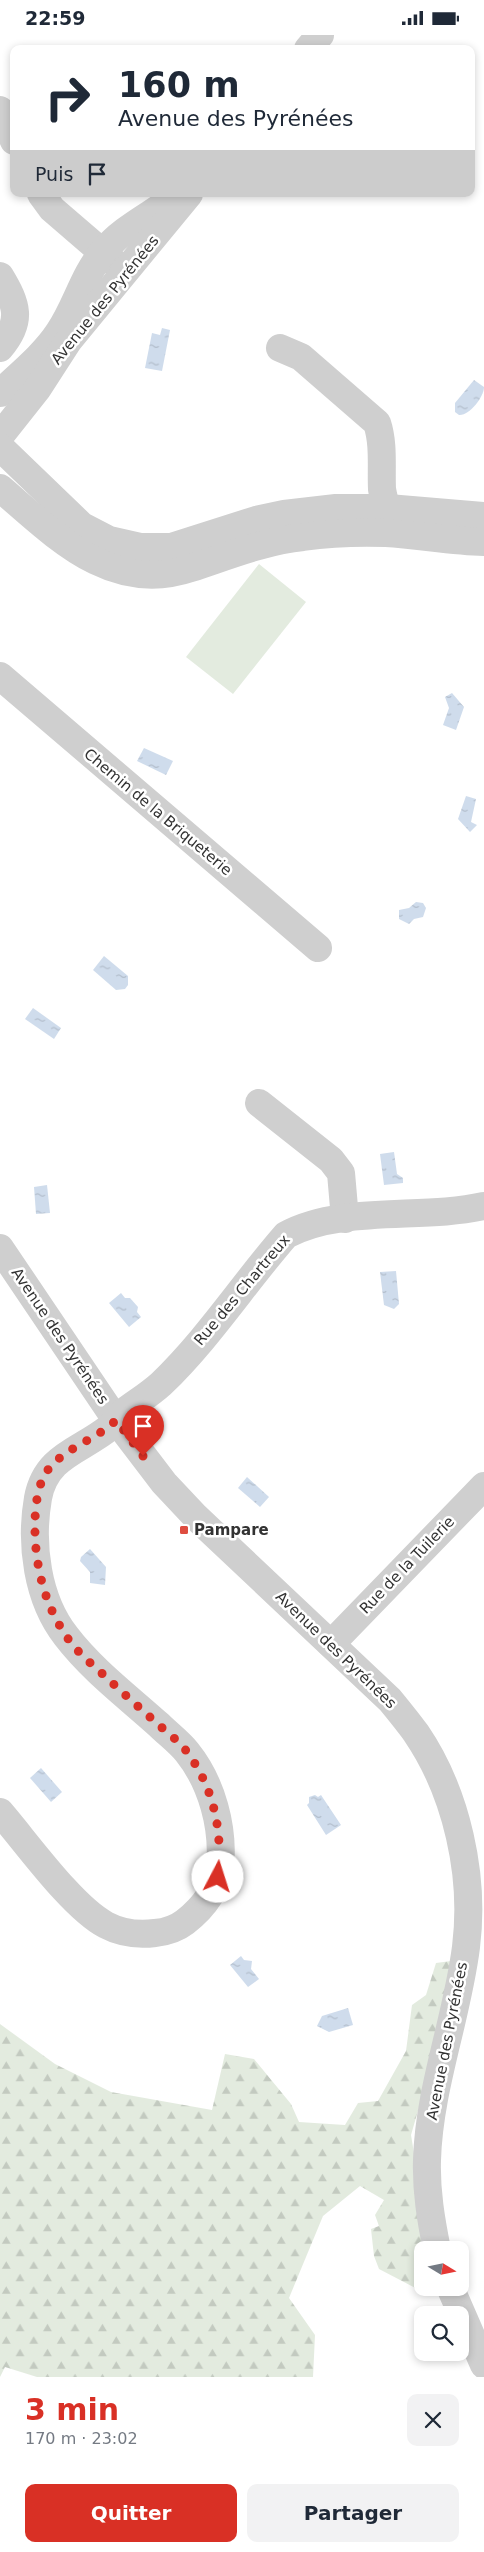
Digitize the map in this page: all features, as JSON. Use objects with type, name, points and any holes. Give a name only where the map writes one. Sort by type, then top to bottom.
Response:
[{"type":"street","points":[[311,45],[320,35]]},
{"type":"street","points":[[0,110],[10,132]]},
{"type":"street","points":[[43,197],[52,209],[126,273]]},
{"type":"street","name":"Avenue des Pyrénées","points":[[0,393],[48,347],[58,333],[89,272],[102,252],[127,230],[175,197]]},
{"type":"street","name":"Avenue des Pyrénées","points":[[1,436],[38,388],[69,340],[187,197]]},
{"type":"street","points":[[0,276],[12,295],[16,308],[10,336],[0,348]]},
{"type":"street","points":[[280,348],[301,357],[376,423],[381,436],[382,491],[387,520]]},
{"type":"street","points":[[1,436],[99,564],[129,571],[168,574],[187,556],[227,554],[298,537],[327,534],[387,520],[484,516]]},
{"type":"street","points":[[0,488],[83,542]]},
{"type":"street","points":[[387,520],[484,542]]},
{"type":"street","name":"Chemin de la Briqueterie","points":[[0,676],[318,948]]},
{"type":"street","points":[[259,1103],[331,1160],[341,1173],[345,1219]]},
{"type":"street","name":"Rue des Chartreux","points":[[0,1812],[91,1915],[107,1926],[128,1933],[166,1932],[180,1926],[197,1913],[212,1893],[218,1877],[220,1838],[205,1780],[186,1750],[91,1663],[65,1635],[44,1591],[39,1572],[35,1542],[35,1523],[43,1477],[58,1460],[109,1427],[160,1385],[189,1353],[286,1235],[302,1226],[345,1219],[484,1205]]},
{"type":"street","name":"Avenue des Pyrénées","points":[[0,1248],[116,1420],[164,1483],[196,1517],[390,1700],[417,1734],[444,1789],[475,1868],[468,1909],[466,1947],[431,2118],[427,2159],[427,2187],[436,2241]]},
{"type":"street","name":"Rue de la Tuilerie","points":[[331,1644],[484,1486]]},
{"type":"street","points":[[454,2296],[484,2365]]},
{"type":"green space","points":[[259,564],[306,602],[233,694],[186,657]]},
{"type":"green space","points":[[451,1961],[426,2083],[411,2135],[429,2241],[414,2241],[414,2287],[379,2269],[374,2256],[371,2229],[379,2226],[375,2215],[384,2200],[360,2186],[323,2216],[289,2298],[315,2335],[313,2377],[37,2377],[5,2367],[0,2377],[0,2024],[55,2064],[111,2092],[212,2110],[225,2054],[254,2059],[291,2104],[299,2122],[345,2125],[358,2103],[378,2101],[406,2051],[412,2005],[426,1995],[436,1963]]},
{"type":"water","points":[[162,328],[170,330],[162,371],[145,368],[152,333],[160,335]]},
{"type":"water","points":[[474,380],[484,387],[482,396],[471,409],[459,415],[455,412],[455,403]]},
{"type":"water","points":[[452,693],[464,707],[456,730],[443,725],[449,708],[445,697]]},
{"type":"water","points":[[144,748],[173,761],[166,775],[137,761]]},
{"type":"water","points":[[466,796],[476,799],[471,822],[477,825],[470,832],[458,819]]},
{"type":"water","points":[[416,902],[423,903],[426,908],[423,917],[414,919],[409,924],[399,919],[399,910],[409,908]]},
{"type":"water","points":[[104,956],[128,976],[128,985],[125,989],[116,990],[93,970]]},
{"type":"water","points":[[33,1008],[61,1028],[54,1039],[25,1019]]},
{"type":"water","points":[[394,1152],[397,1174],[403,1178],[403,1183],[384,1185],[380,1154]]},
{"type":"water","points":[[47,1185],[50,1213],[36,1214],[34,1187]]},
{"type":"water","points":[[396,1271],[399,1304],[394,1309],[384,1305],[380,1272]]},
{"type":"water","points":[[121,1293],[125,1298],[130,1298],[138,1307],[137,1312],[141,1317],[129,1327],[109,1303]]},
{"type":"water","points":[[247,1477],[269,1497],[260,1507],[238,1488]]},
{"type":"water","points":[[90,1549],[106,1567],[105,1585],[90,1583],[90,1572],[80,1561],[81,1557]]},
{"type":"water","points":[[41,1768],[62,1792],[51,1802],[30,1778]]},
{"type":"water","points":[[315,1795],[318,1797],[321,1795],[341,1825],[326,1835],[307,1805],[309,1797]]},
{"type":"water","points":[[241,1956],[244,1960],[252,1961],[251,1969],[259,1979],[248,1987],[230,1965]]},
{"type":"water","points":[[348,2008],[353,2025],[329,2032],[317,2026],[322,2016]]},
{"type":"place","name":"Pampare","points":[[184,1530]]},
{"type":"route","points":[[143,1456],[116,1420],[109,1427],[58,1460],[43,1477],[40,1488],[35,1523],[37,1563],[44,1591],[65,1635],[91,1663],[186,1750],[205,1780],[212,1798],[220,1838],[221,1857],[218,1877]]}]
